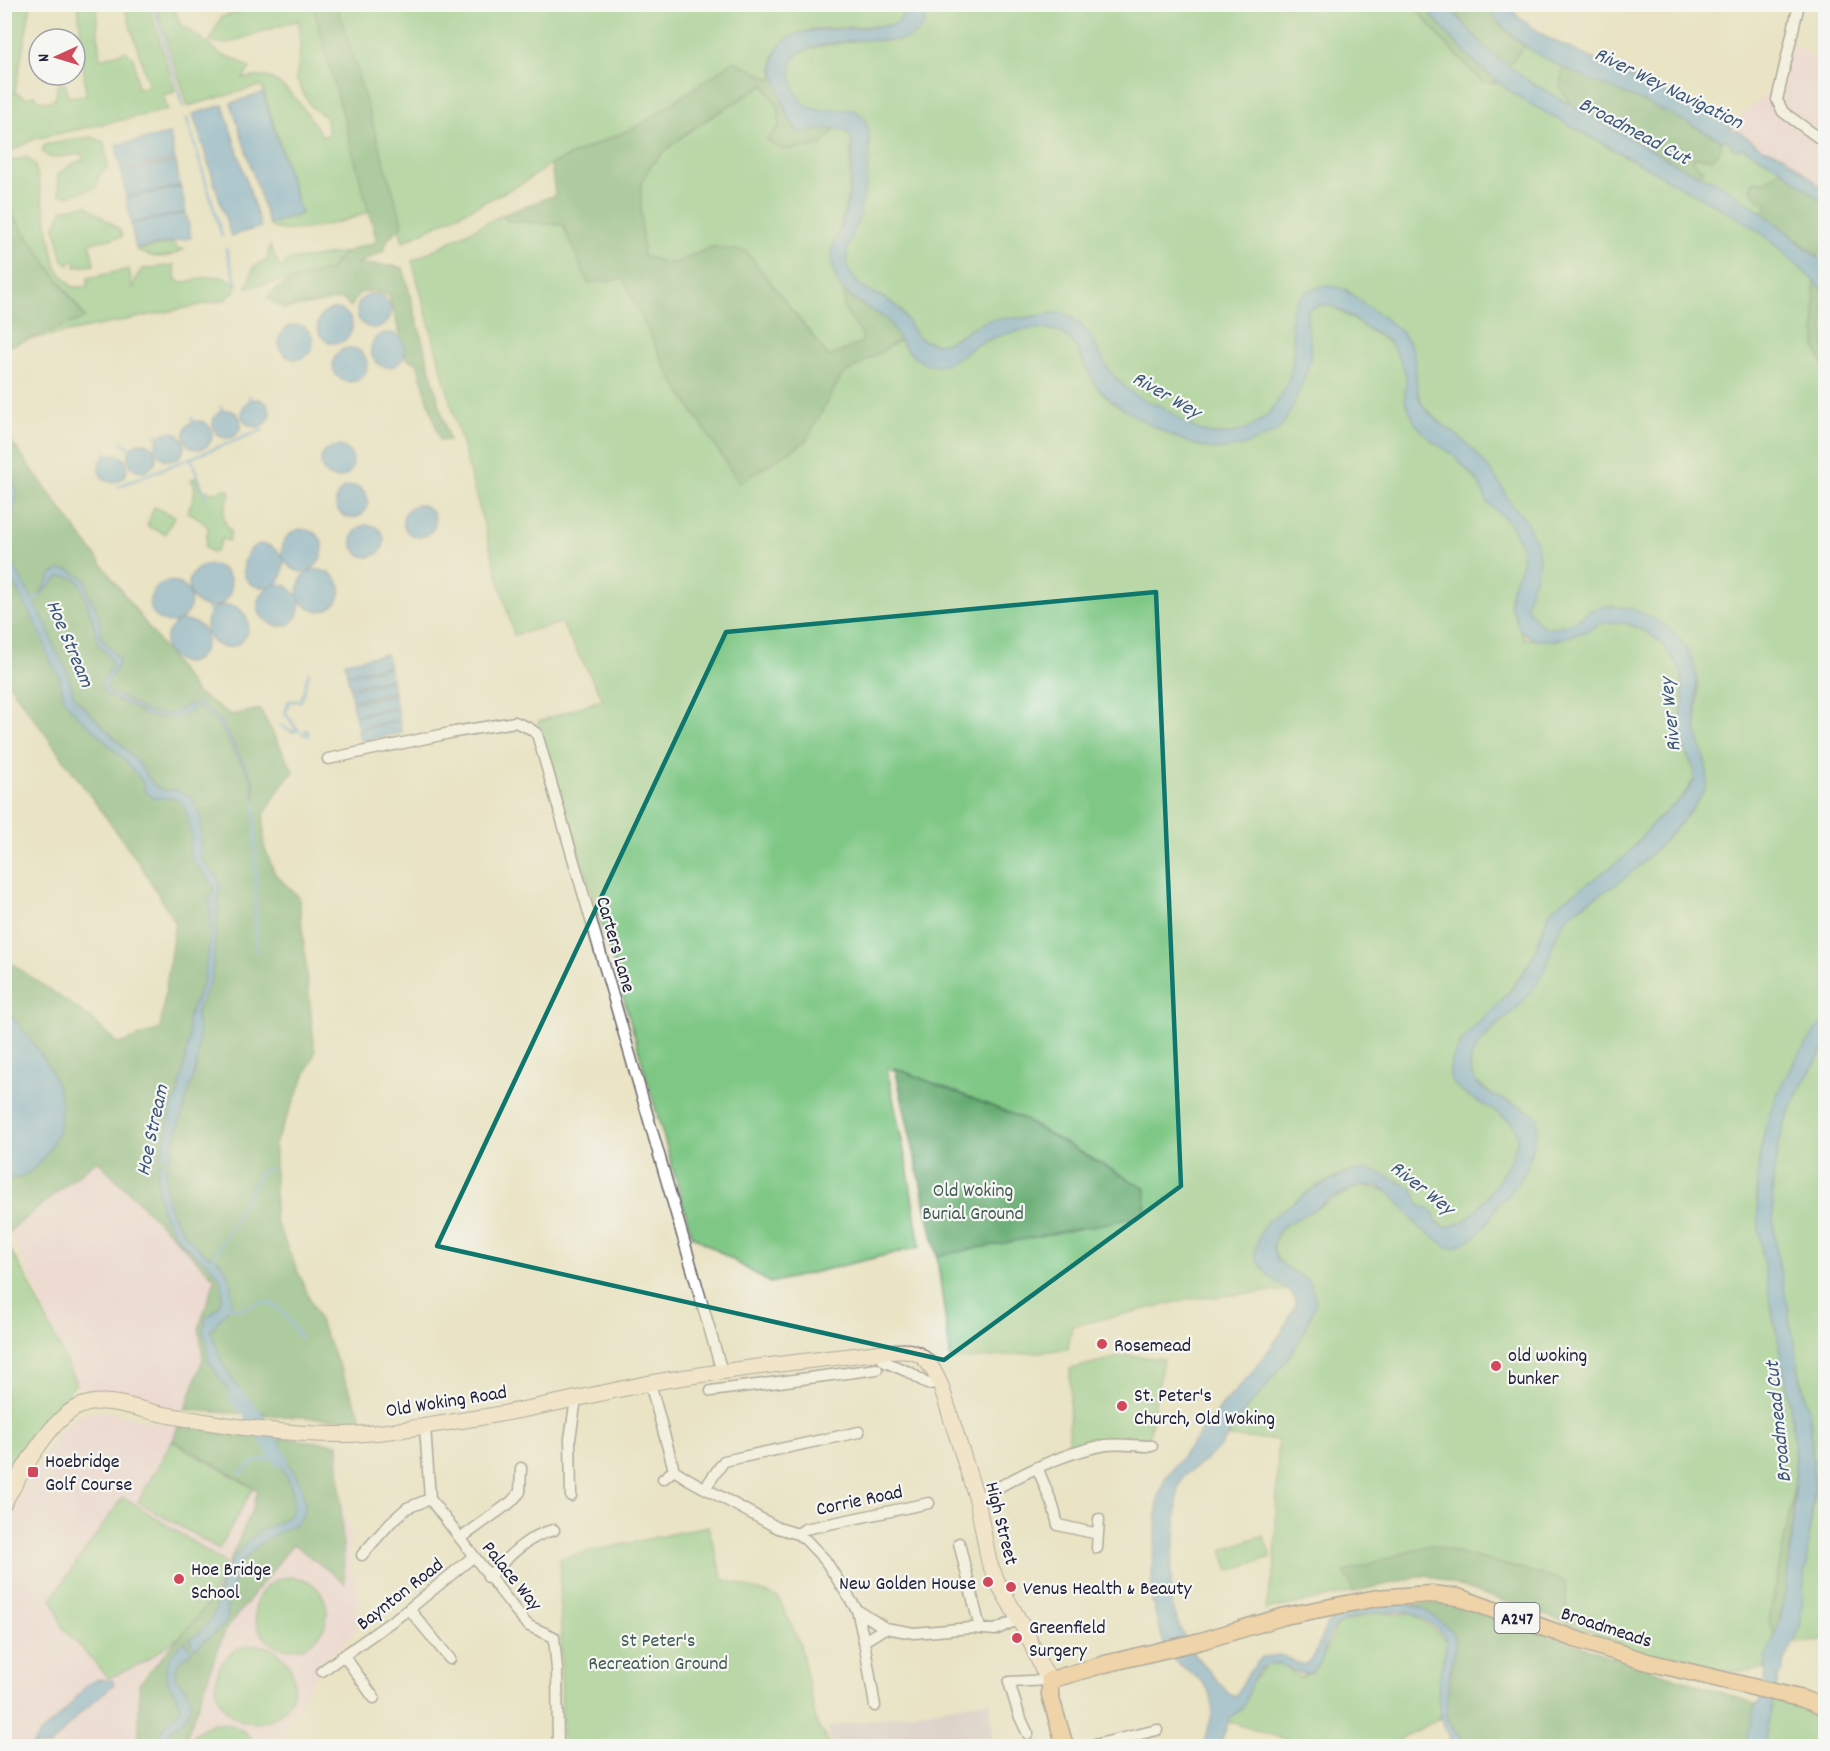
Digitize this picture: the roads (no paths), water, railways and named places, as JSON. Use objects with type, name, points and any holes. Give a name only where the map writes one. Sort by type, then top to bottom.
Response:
[{"type":"main road","name":"Old Woking Road","points":[[4,1503],[53,1427],[70,1411],[88,1403],[104,1401],[148,1412],[286,1431],[359,1434],[425,1426],[651,1383],[877,1353],[912,1352],[927,1360],[937,1377]]},
{"type":"main road","name":"High Street","points":[[937,1377],[977,1500],[989,1562],[1050,1680],[1050,1695],[1065,1746]]},
{"type":"main road","name":"Broadmeads","points":[[1050,1680],[1105,1664],[1202,1641],[1285,1616],[1377,1598],[1431,1594],[1458,1597],[1638,1659],[1778,1693],[1826,1708]]},
{"type":"street","points":[[1799,4],[1777,100],[1783,112],[1826,143]]},
{"type":"street","name":"Carters Lane","points":[[328,759],[455,732],[515,722],[537,734],[722,1372]]},
{"type":"street","points":[[793,1363],[795,1380]]},
{"type":"street","points":[[711,1391],[877,1369]]},
{"type":"street","points":[[651,1383],[674,1470],[778,1528],[798,1534],[825,1560],[856,1610],[864,1641],[875,1706]]},
{"type":"street","points":[[571,1496],[570,1439],[576,1399]]},
{"type":"street","points":[[362,1556],[390,1523],[407,1508],[430,1499],[425,1426]]},
{"type":"street","points":[[705,1488],[724,1461],[859,1432]]},
{"type":"street","points":[[977,1500],[1037,1467],[1080,1451],[1108,1444],[1152,1446]]},
{"type":"street","points":[[1037,1467],[1053,1506],[1058,1526],[1098,1534]]},
{"type":"street","points":[[461,1538],[511,1502],[520,1492],[521,1468]]},
{"type":"street","points":[[663,1479],[674,1470]]},
{"type":"street","name":"Palace Way","points":[[430,1499],[523,1620],[529,1626],[554,1637],[558,1746]]},
{"type":"street","name":"Corrie Road","points":[[798,1534],[805,1529],[929,1503]]},
{"type":"street","points":[[1097,1548],[1099,1519]]},
{"type":"street","points":[[488,1577],[542,1532],[554,1530]]},
{"type":"street","points":[[959,1543],[982,1628]]},
{"type":"street","name":"Baynton Road","points":[[322,1671],[345,1657],[409,1609],[474,1556]]},
{"type":"street","points":[[409,1609],[450,1659]]},
{"type":"street","points":[[856,1610],[885,1628],[914,1633],[999,1629],[1018,1619]]},
{"type":"street","points":[[864,1641],[885,1628]]},
{"type":"street","points":[[345,1657],[374,1698]]},
{"type":"street","points":[[1028,1734],[1018,1715],[1009,1682],[1050,1680]]},
{"type":"street","points":[[1090,1746],[1141,1739],[1157,1730]]},
{"type":"water","points":[[902,5],[922,5],[926,20],[918,33],[903,39],[854,41],[807,49],[795,57],[791,72],[797,96],[806,105],[816,109],[851,110],[860,113],[866,122],[869,157],[866,185],[861,211],[848,248],[847,263],[857,282],[896,306],[920,338],[933,344],[941,344],[987,321],[1052,313],[1064,314],[1082,326],[1109,370],[1133,394],[1158,405],[1205,432],[1227,434],[1253,426],[1273,409],[1280,398],[1293,360],[1291,316],[1295,303],[1304,294],[1316,288],[1329,286],[1341,288],[1389,322],[1407,339],[1414,355],[1418,395],[1424,407],[1477,454],[1527,523],[1536,543],[1539,562],[1526,606],[1538,622],[1547,628],[1565,625],[1582,617],[1590,610],[1609,606],[1635,610],[1670,630],[1692,658],[1697,686],[1696,725],[1707,776],[1703,792],[1683,820],[1640,865],[1628,876],[1582,905],[1569,916],[1558,932],[1546,967],[1534,988],[1522,1003],[1481,1042],[1471,1060],[1470,1069],[1480,1087],[1537,1117],[1538,1126],[1526,1171],[1510,1194],[1498,1204],[1489,1221],[1475,1237],[1454,1248],[1447,1247],[1419,1227],[1390,1192],[1377,1186],[1361,1185],[1329,1199],[1307,1214],[1286,1224],[1276,1234],[1273,1248],[1276,1258],[1288,1269],[1308,1280],[1316,1299],[1304,1333],[1221,1446],[1201,1464],[1184,1475],[1178,1488],[1171,1569],[1171,1600],[1174,1614],[1190,1649],[1228,1693],[1235,1697],[1247,1675],[1262,1657],[1280,1655],[1304,1665],[1310,1661],[1327,1625],[1340,1615],[1378,1606],[1409,1604],[1426,1611],[1449,1628],[1454,1635],[1455,1645],[1446,1706],[1447,1716],[1467,1746],[1454,1746],[1441,1717],[1438,1698],[1446,1647],[1445,1637],[1430,1623],[1416,1615],[1394,1611],[1358,1616],[1339,1624],[1330,1635],[1322,1659],[1310,1673],[1301,1674],[1278,1663],[1261,1668],[1254,1677],[1244,1705],[1229,1718],[1220,1746],[1204,1746],[1212,1713],[1212,1701],[1200,1680],[1180,1665],[1169,1653],[1162,1638],[1155,1606],[1152,1602],[1152,1564],[1159,1495],[1166,1477],[1224,1403],[1250,1375],[1280,1335],[1295,1306],[1295,1299],[1291,1293],[1267,1274],[1255,1257],[1260,1233],[1267,1221],[1314,1188],[1352,1171],[1370,1170],[1412,1188],[1420,1206],[1433,1211],[1436,1222],[1444,1227],[1451,1226],[1472,1215],[1500,1177],[1515,1148],[1517,1132],[1504,1117],[1458,1088],[1451,1079],[1450,1069],[1453,1057],[1466,1035],[1503,999],[1522,975],[1535,953],[1552,909],[1626,856],[1654,822],[1685,795],[1694,781],[1694,769],[1684,748],[1680,727],[1683,700],[1682,675],[1679,666],[1662,644],[1647,632],[1626,623],[1605,622],[1557,640],[1536,640],[1524,634],[1517,625],[1510,605],[1511,590],[1523,561],[1521,545],[1512,525],[1488,503],[1478,481],[1452,454],[1431,440],[1415,423],[1405,401],[1404,368],[1392,345],[1382,336],[1334,307],[1321,304],[1308,310],[1310,358],[1299,392],[1283,424],[1271,435],[1245,445],[1229,448],[1215,449],[1188,442],[1121,407],[1108,398],[1094,383],[1078,351],[1068,337],[1053,330],[1030,329],[994,338],[942,365],[928,365],[912,355],[892,325],[850,297],[838,283],[834,273],[832,251],[842,223],[849,192],[852,138],[847,133],[835,129],[801,133],[796,129],[787,114],[772,69],[774,69],[775,55],[780,45],[788,38],[810,31],[894,25],[902,16]]},
{"type":"water","name":"Broadmead Cut","points":[[1425,5],[1447,5],[1486,49],[1530,82],[1681,167],[1722,185],[1763,213],[1825,264],[1825,291],[1765,236],[1744,221],[1510,91],[1470,57]]},
{"type":"water","points":[[1486,5],[1510,5],[1518,17],[1548,38],[1732,124],[1732,131],[1738,131],[1762,148],[1783,155],[1825,190],[1825,204],[1782,169],[1742,147],[1733,148],[1727,139],[1721,140],[1657,108],[1572,72],[1533,51],[1500,23]]},
{"type":"water","points":[[263,93],[301,214],[269,224],[231,103]]},
{"type":"water","points":[[223,105],[261,227],[231,236],[193,114]]},
{"type":"water","points":[[170,134],[175,160],[121,170],[116,145]]},
{"type":"water","points":[[176,162],[180,186],[126,197],[121,172]]},
{"type":"water","points":[[181,187],[186,212],[131,223],[126,198]]},
{"type":"water","points":[[186,213],[191,238],[136,249],[131,224]]},
{"type":"water","points":[[374,294],[386,299],[391,311],[386,323],[374,328],[362,323],[357,311],[362,299]]},
{"type":"water","points":[[335,309],[347,314],[352,326],[347,338],[335,343],[323,338],[318,326],[323,314]]},
{"type":"water","points":[[296,325],[308,330],[313,342],[308,354],[296,359],[284,354],[279,342],[284,330]]},
{"type":"water","points":[[388,333],[400,338],[405,350],[400,362],[388,367],[376,362],[371,350],[376,338]]},
{"type":"water","points":[[350,348],[362,353],[367,365],[362,377],[350,382],[338,377],[333,365],[338,353]]},
{"type":"water","points":[[256,399],[266,403],[270,413],[266,423],[256,427],[246,423],[242,413],[246,403]]},
{"type":"water","points":[[227,410],[237,414],[241,424],[237,434],[227,438],[217,434],[213,424],[217,414]]},
{"type":"water","points":[[198,421],[208,425],[212,435],[208,445],[198,449],[188,445],[184,435],[188,425]]},
{"type":"water","points":[[170,432],[180,436],[184,446],[180,456],[170,460],[160,456],[156,446],[160,436]]},
{"type":"water","points":[[142,443],[152,447],[156,457],[152,467],[142,471],[132,467],[128,457],[132,447]]},
{"type":"water","points":[[337,446],[348,451],[353,462],[348,473],[337,478],[326,473],[321,462],[326,451]]},
{"type":"water","points":[[113,454],[123,458],[127,468],[123,478],[113,482],[103,478],[99,468],[103,458]]},
{"type":"water","points":[[5,473],[12,480],[16,490],[7,545],[11,561],[47,626],[55,649],[67,671],[74,697],[137,761],[153,784],[163,790],[176,790],[191,797],[201,817],[201,858],[218,878],[220,885],[212,977],[198,1007],[196,1018],[199,1031],[197,1064],[169,1159],[160,1156],[171,1109],[178,1095],[189,1041],[188,1018],[203,982],[209,947],[211,918],[209,901],[214,889],[192,861],[189,848],[191,835],[185,808],[180,801],[171,798],[154,798],[149,795],[143,783],[124,759],[71,709],[64,699],[59,676],[47,655],[43,639],[5,565]]},
{"type":"water","points":[[352,486],[363,491],[368,502],[363,513],[352,518],[341,513],[336,502],[341,491]]},
{"type":"water","points":[[419,505],[430,510],[435,521],[430,532],[419,537],[408,532],[403,521],[408,510]]},
{"type":"water","points":[[368,525],[379,530],[384,541],[379,552],[368,557],[357,552],[352,541],[357,530]]},
{"type":"water","points":[[300,529],[314,533],[321,540],[323,550],[320,560],[313,568],[304,572],[294,570],[284,560],[282,576],[273,585],[287,586],[298,596],[300,582],[306,573],[315,570],[333,575],[339,583],[340,592],[336,603],[322,611],[308,607],[300,600],[297,616],[290,624],[280,626],[270,623],[262,616],[258,607],[260,597],[271,586],[256,586],[247,580],[244,570],[245,559],[250,550],[259,545],[269,546],[282,556],[286,539]]},
{"type":"water","points":[[210,565],[225,571],[231,586],[225,601],[210,607],[195,601],[189,586],[195,571]]},
{"type":"water","points":[[59,570],[69,570],[86,580],[88,593],[99,616],[101,638],[119,659],[106,687],[111,693],[148,713],[175,714],[184,707],[199,702],[222,723],[254,781],[255,802],[252,781],[219,725],[202,709],[196,707],[178,719],[146,716],[106,695],[101,684],[112,665],[109,657],[98,644],[81,585],[75,578],[60,576],[39,596],[52,574]]},
{"type":"water","points":[[168,581],[183,586],[188,590],[190,596],[189,609],[180,621],[195,623],[203,629],[206,638],[205,647],[193,662],[183,663],[169,653],[165,643],[167,634],[178,622],[160,619],[150,607],[153,592]]},
{"type":"water","points":[[227,605],[242,611],[248,626],[242,641],[227,647],[212,641],[206,626],[212,611]]},
{"type":"water","points":[[386,654],[389,666],[347,674],[345,662]]},
{"type":"water","points":[[389,667],[391,679],[350,687],[347,675]]},
{"type":"water","points":[[391,680],[394,692],[352,701],[350,689]]},
{"type":"water","points":[[394,694],[396,706],[355,715],[352,703]]},
{"type":"water","points":[[397,708],[399,720],[358,728],[355,716]]},
{"type":"water","points":[[399,721],[402,733],[360,741],[358,730]]},
{"type":"water","points":[[4,1007],[31,1041],[53,1076],[59,1094],[61,1114],[57,1133],[38,1165],[24,1176],[4,1180]]},
{"type":"water","points":[[1825,1019],[1825,1047],[1797,1093],[1784,1124],[1772,1186],[1774,1232],[1779,1266],[1795,1342],[1801,1385],[1809,1409],[1811,1430],[1814,1486],[1800,1626],[1785,1660],[1782,1673],[1779,1675],[1763,1746],[1746,1746],[1747,1735],[1764,1685],[1766,1660],[1782,1612],[1791,1549],[1795,1482],[1791,1409],[1761,1249],[1758,1171],[1764,1134],[1776,1097],[1796,1059]]},
{"type":"water","points":[[159,1161],[167,1165],[166,1192],[172,1214],[185,1234],[204,1253],[220,1262],[230,1280],[230,1306],[211,1331],[222,1363],[252,1408],[267,1414],[243,1412],[208,1360],[207,1342],[203,1332],[206,1317],[220,1303],[222,1287],[220,1279],[210,1265],[180,1241],[165,1217],[158,1194]]},
{"type":"water","points":[[264,1441],[281,1442],[283,1456],[296,1475],[302,1490],[305,1503],[303,1516],[295,1524],[264,1540],[239,1565],[227,1603],[228,1617],[225,1624],[195,1649],[189,1639],[210,1621],[229,1565],[253,1536],[283,1520],[291,1513],[293,1507],[289,1480]]},
{"type":"water","points":[[185,1641],[192,1652],[179,1662],[175,1678],[187,1691],[191,1704],[188,1714],[181,1723],[171,1729],[168,1735],[172,1746],[166,1746],[160,1737],[162,1729],[180,1709],[178,1697],[167,1677],[167,1665],[172,1654]]},
{"type":"water","points":[[98,1679],[113,1681],[114,1684],[79,1714],[50,1746],[32,1746],[40,1734],[62,1714],[88,1684]]},
{"type":"waterway","points":[[153,4],[183,106]]},
{"type":"waterway","points":[[187,119],[222,236]]},
{"type":"waterway","points":[[226,249],[237,285]]},
{"type":"waterway","points":[[249,396],[251,400]]},
{"type":"waterway","points":[[221,407],[222,411]]},
{"type":"waterway","points":[[192,418],[193,422]]},
{"type":"waterway","points":[[119,486],[262,430]]},
{"type":"waterway","points":[[156,435],[159,438]]},
{"type":"waterway","points":[[121,441],[131,449]]},
{"type":"waterway","points":[[106,452],[108,456]]},
{"type":"waterway","points":[[191,458],[206,498]]},
{"type":"waterway","points":[[31,602],[39,596]]},
{"type":"waterway","points":[[299,731],[285,714],[289,701],[301,701],[309,672]]},
{"type":"waterway","points":[[281,726],[293,732],[297,729]]},
{"type":"waterway","points":[[305,730],[308,731],[308,736]]},
{"type":"waterway","points":[[255,802],[256,952]]},
{"type":"waterway","points":[[212,1261],[261,1171],[271,1169]]},
{"type":"waterway","points":[[228,1306],[242,1308],[263,1303],[277,1307],[300,1338]]},
{"type":"waterway","name":"Hoe Stream","points":[[237,1397],[255,1417],[280,1459]]},
{"type":"waterway","points":[[240,1474],[252,1463],[278,1456]]},
{"type":"place","name":"Rosemead","points":[[1102,1344]]},
{"type":"place","name":"old woking bunker","points":[[1496,1366]]},
{"type":"place","name":"St. Peter's Church, Old Woking","points":[[1122,1406]]},
{"type":"place","name":"Hoebridge Golf Course","points":[[33,1472]]},
{"type":"place","name":"Hoe Bridge School","points":[[179,1579]]},
{"type":"place","name":"New Golden House","points":[[988,1582]]},
{"type":"place","name":"Venus Health & Beauty","points":[[1011,1587]]},
{"type":"place","name":"Greenfield Surgery","points":[[1017,1638]]},
{"type":"water label","name":"River Wey Navigation","points":[[1669,87]]},
{"type":"water label","name":"River Wey","points":[[1167,394]]},
{"type":"water label","name":"River Wey","points":[[1669,715]]},
{"type":"water label","name":"River Wey","points":[[1423,1187]]},
{"type":"park label","name":"Old Woking Burial Ground","points":[[973,1200]]},
{"type":"park label","name":"St Peter's Recreation Ground","points":[[658,1650]]}]
